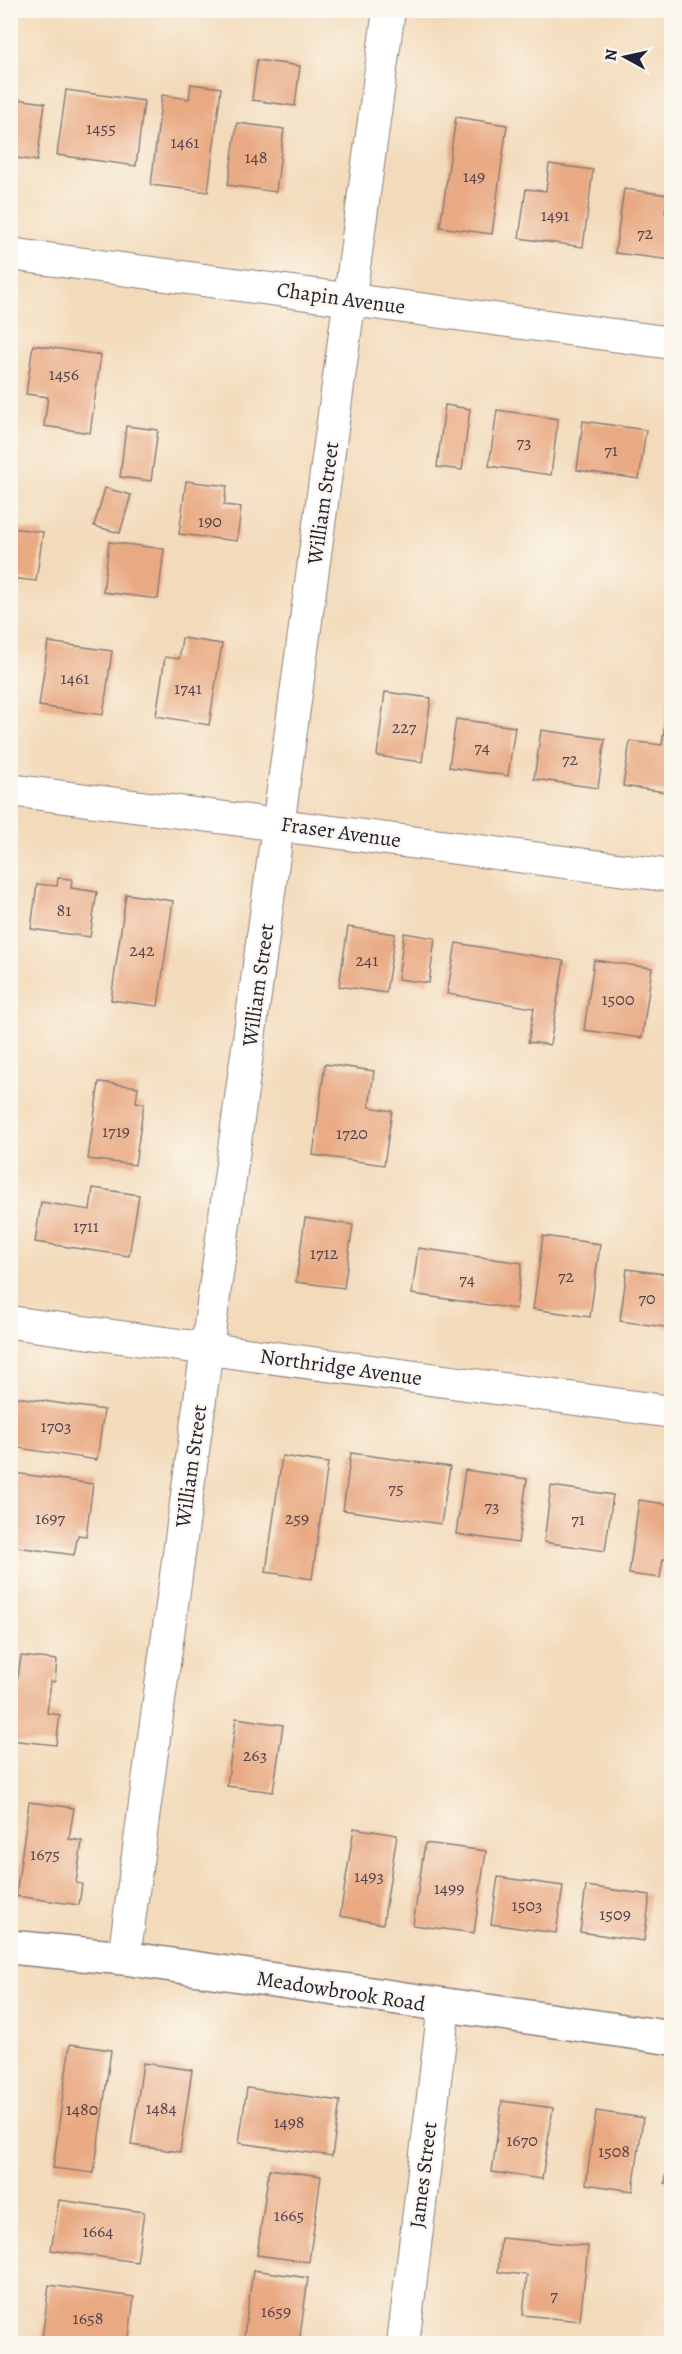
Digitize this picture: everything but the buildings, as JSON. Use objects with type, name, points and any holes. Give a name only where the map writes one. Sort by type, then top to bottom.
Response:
[{"type":"street","name":"William Street","points":[[124,1958],[389,10]]},
{"type":"street","name":"Chapin Avenue","points":[[10,254],[672,343]]},
{"type":"street","name":"Fraser Avenue","points":[[10,790],[672,876]]},
{"type":"street","name":"Northridge Avenue","points":[[10,1322],[672,1412]]},
{"type":"street","name":"Meadowbrook Road","points":[[10,1947],[124,1958],[672,2038]]},
{"type":"street","name":"James Street","points":[[403,2343],[444,2006]]}]
